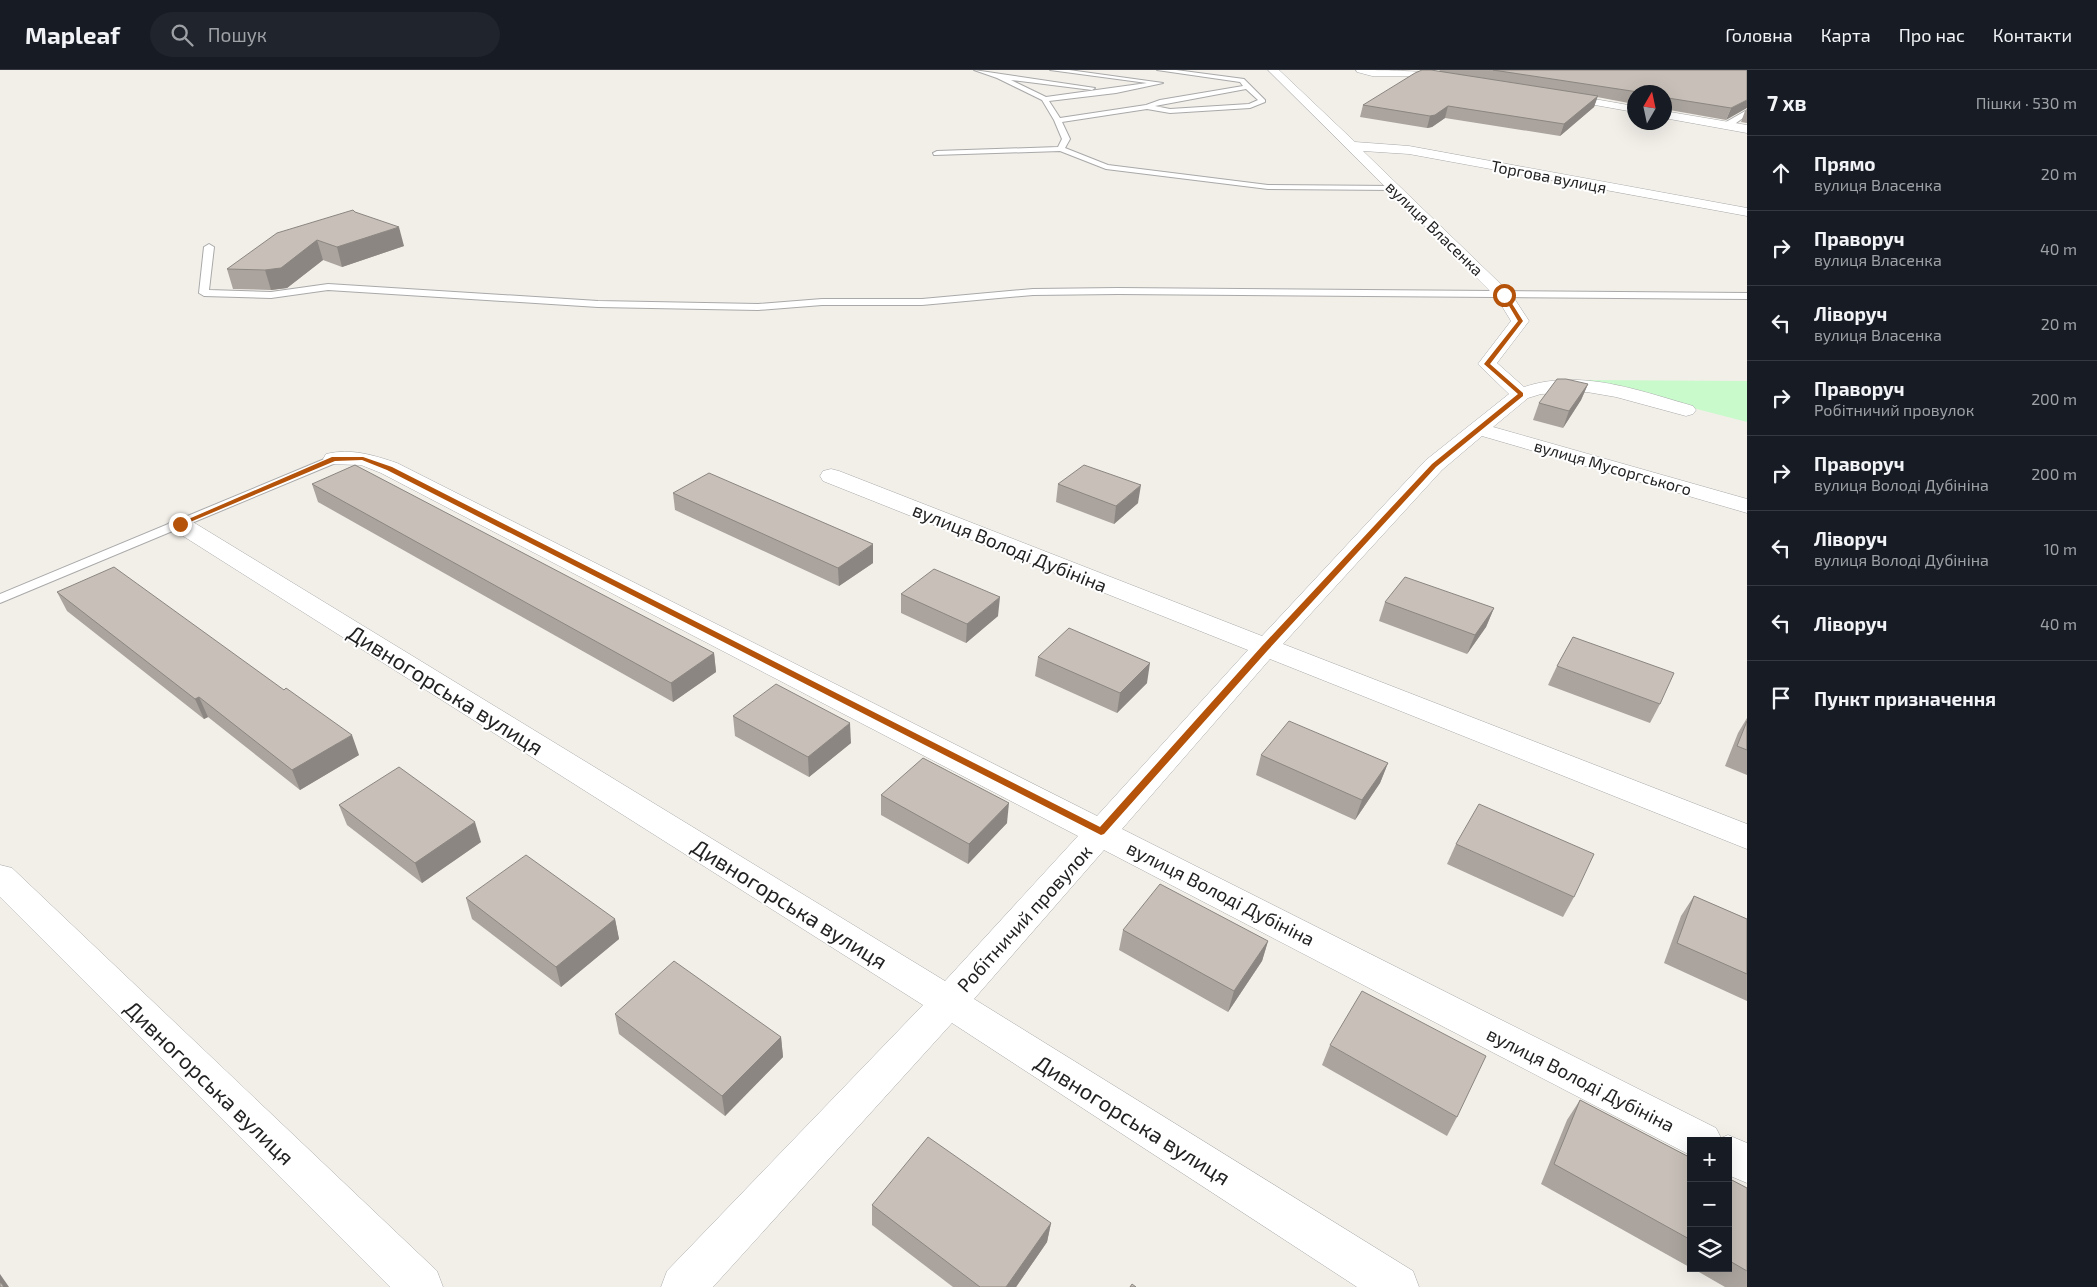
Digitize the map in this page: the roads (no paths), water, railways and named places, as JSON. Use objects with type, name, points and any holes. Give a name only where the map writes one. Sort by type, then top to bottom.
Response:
[{"type":"street","name":"вулиця Власенка","points":[[1273,70],[1504,295],[1520,321],[1487,364],[1521,394]]},
{"type":"street","points":[[1361,70],[1372,72],[1421,72],[1466,81]]},
{"type":"street","points":[[1550,95],[1627,108]]},
{"type":"street","points":[[1672,115],[1747,128]]},
{"type":"street","name":"Торгова вулиця","points":[[1350,146],[1409,150],[1747,212]]},
{"type":"street","name":"Робітничий провулок","points":[[684,1287],[948,1002],[1265,648],[1434,465],[1521,394],[1539,388],[1587,386],[1618,391],[1686,410]]},
{"type":"street","name":"вулиця Мусоргського","points":[[1479,428],[1747,506]]},
{"type":"street","name":"вулиця Володі Дубініна","points":[[334,459],[363,458],[389,468],[1694,1137]]},
{"type":"street","name":"вулиця Володі Дубініна","points":[[831,476],[1747,837]]},
{"type":"street","name":"Дивногорська вулиця","points":[[180,524],[948,1002],[1397,1287]]},
{"type":"street","name":"Дивногорська вулиця","points":[[0,877],[421,1287]]},
{"type":"street","points":[[1732,1156],[1747,1164]]},
{"type":"lane","points":[[977,70],[1045,99],[1116,91],[1169,82]]},
{"type":"lane","points":[[1053,70],[1160,83]]},
{"type":"lane","points":[[1147,107],[1170,111],[1250,106],[1263,101],[1247,88],[1242,80],[1160,70]]},
{"type":"lane","points":[[1187,82],[1216,76]]},
{"type":"lane","points":[[999,78],[1056,82],[1116,91]]},
{"type":"lane","points":[[1058,120],[1147,107],[1160,102],[1247,88]]},
{"type":"lane","points":[[1045,99],[1058,120],[1066,139],[1061,149]]},
{"type":"lane","points":[[1729,124],[1747,112]]},
{"type":"lane","points":[[937,153],[1061,149],[1106,167],[1268,187],[1394,188]]},
{"type":"lane","points":[[209,247],[204,293],[271,295],[328,287],[598,304],[758,307],[822,302],[922,302],[1033,292],[1747,296]]},
{"type":"lane","points":[[0,598],[334,459]]}]
